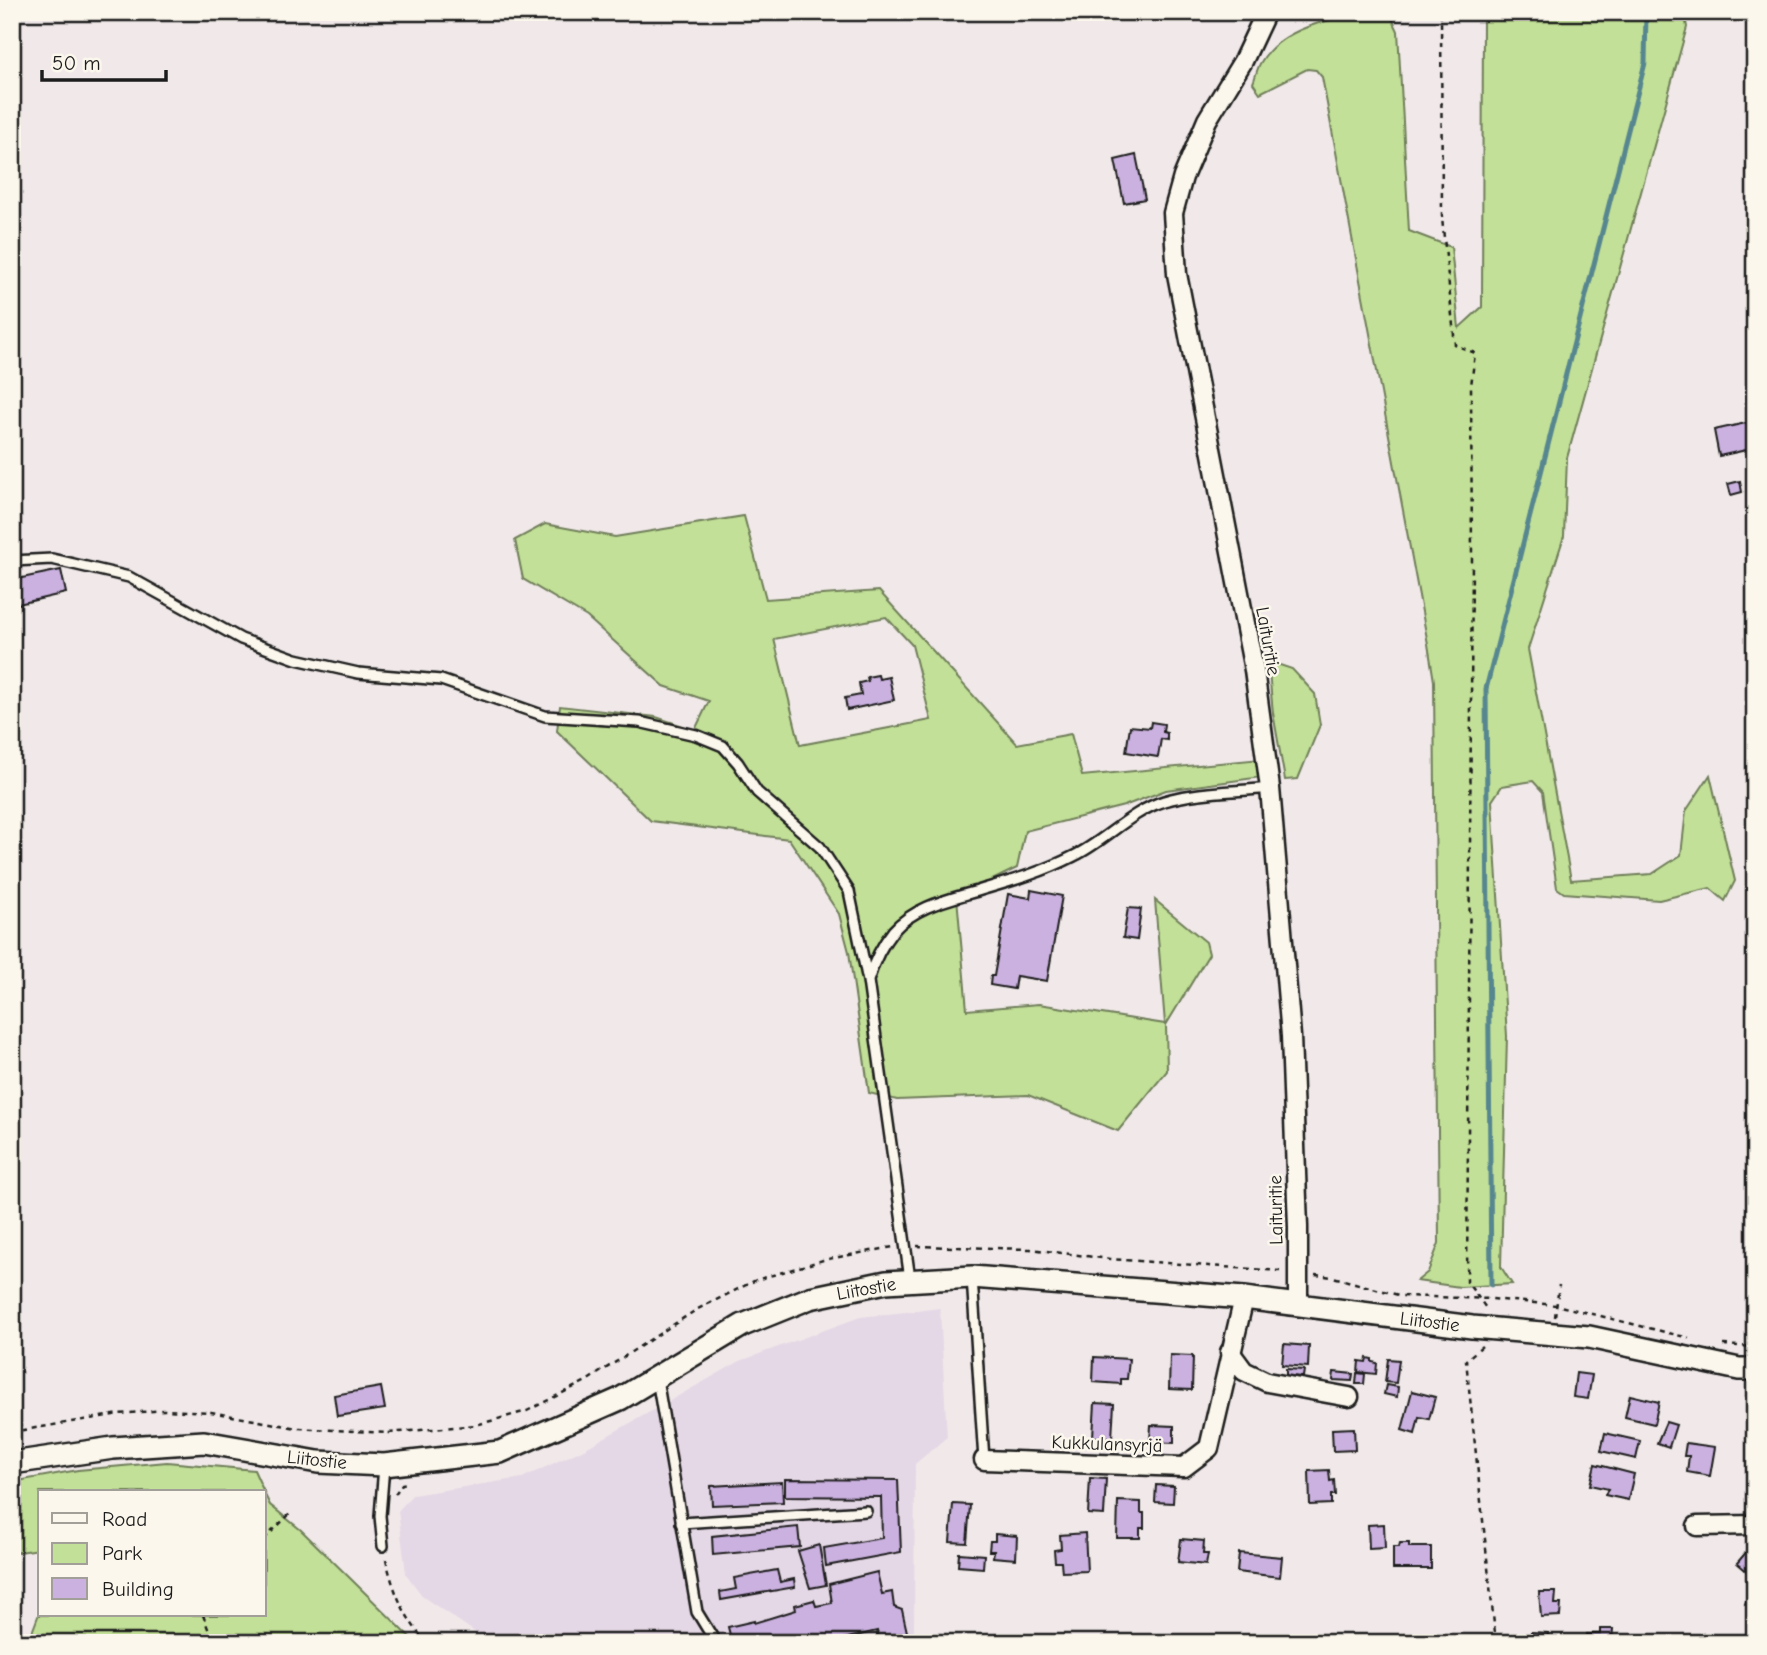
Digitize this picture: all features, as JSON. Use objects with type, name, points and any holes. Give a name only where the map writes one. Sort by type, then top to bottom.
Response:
[{"type":"street","name":"Laituritie","points":[[1266,12],[1243,61],[1207,120],[1183,177],[1173,213],[1177,274],[1254,670],[1270,788],[1291,1036],[1298,1304]]},
{"type":"street","name":"Liitostie","points":[[12,1463],[113,1448],[204,1442],[318,1462],[384,1465],[500,1452],[620,1399],[743,1325],[810,1298],[886,1282],[911,1280],[972,1277],[1244,1297],[1472,1327],[1590,1337],[1739,1369],[1755,1369]]},
{"type":"street","name":"Kukkulansyrjä","points":[[984,1460],[1184,1467],[1209,1448],[1244,1297]]},
{"type":"street","points":[[1230,1352],[1244,1371],[1267,1382],[1349,1397]]},
{"type":"street","points":[[1697,1526],[1755,1525]]},
{"type":"lane","points":[[12,561],[51,559],[129,577],[241,639],[296,659],[358,673],[441,680],[545,716],[639,722],[696,734],[723,746],[757,792],[820,847],[849,891],[868,981],[911,1280]]},
{"type":"lane","points":[[868,981],[875,959],[894,930],[920,910],[1046,870],[1078,854],[1112,829],[1160,802],[1178,797],[1270,788]]},
{"type":"lane","points":[[972,1277],[984,1460]]},
{"type":"lane","points":[[656,1377],[697,1612],[716,1643]]},
{"type":"lane","points":[[383,1545],[380,1516],[384,1465]]},
{"type":"lane","points":[[681,1523],[866,1511]]},
{"type":"path","points":[[1441,12],[1442,218],[1455,345],[1475,353],[1471,386],[1467,1282],[1479,1299]]},
{"type":"path","points":[[12,1432],[164,1410],[211,1412],[297,1428],[389,1433],[476,1424],[527,1411],[588,1380],[696,1310],[756,1280],[823,1260],[904,1245],[1030,1250],[1110,1259],[1297,1272],[1333,1277],[1402,1296],[1556,1305],[1690,1338]]},
{"type":"path","points":[[1556,1305],[1559,1285]]},
{"type":"path","points":[[1717,1345],[1755,1347]]},
{"type":"path","points":[[1466,1360],[1496,1643]]},
{"type":"path","points":[[266,1537],[292,1512]]},
{"type":"path","points":[[383,1545],[393,1590],[408,1620],[426,1643]]},
{"type":"path","points":[[203,1616],[210,1634],[210,1643]]},
{"type":"shaded area","points":[[940,1308],[947,1437],[915,1464],[914,1643],[601,1643],[591,1636],[546,1643],[491,1643],[423,1597],[406,1574],[398,1511],[412,1495],[522,1478],[584,1449],[740,1361],[860,1317]]},
{"type":"green space","points":[[1483,12],[1684,12],[1687,27],[1567,458],[1564,536],[1528,649],[1571,880],[1652,874],[1681,855],[1686,811],[1710,775],[1735,881],[1725,901],[1710,888],[1659,900],[1564,893],[1557,888],[1543,792],[1533,781],[1502,786],[1492,801],[1507,1036],[1501,1267],[1512,1284],[1460,1287],[1417,1281],[1428,1272],[1439,1243],[1434,681],[1428,644],[1322,77],[1316,70],[1307,69],[1260,93],[1253,83],[1260,64],[1271,49],[1285,38],[1337,18],[1390,14],[1398,31],[1409,231],[1451,247],[1459,328],[1482,307]]},
{"type":"green space","points":[[744,516],[766,599],[879,591],[1017,744],[1071,734],[1082,776],[1261,759],[1262,777],[1166,790],[1124,806],[1025,831],[1017,868],[957,897],[967,1010],[1039,1004],[1165,1024],[1155,900],[1206,942],[1209,954],[1166,1025],[1167,1071],[1118,1131],[1028,1095],[897,1100],[869,1093],[849,952],[839,914],[789,839],[651,821],[557,731],[560,706],[656,717],[695,730],[709,701],[664,686],[587,617],[523,579],[515,540],[545,524],[615,537]],"holes":[[[886,617],[912,645],[931,720],[800,745],[774,639]]]},
{"type":"green space","points":[[1268,661],[1292,669],[1315,694],[1320,725],[1298,779],[1285,780],[1273,713]]},
{"type":"green space","points":[[167,1462],[254,1470],[263,1490],[38,1490],[38,1549],[12,1553],[12,1482],[78,1470]]},
{"type":"green space","points":[[266,1497],[270,1505],[301,1530],[416,1643],[28,1643],[38,1616],[266,1616]]},
{"type":"building","points":[[1136,155],[1145,199],[1124,203],[1115,160]]},
{"type":"building","points":[[1755,421],[1755,457],[1751,449],[1719,456],[1714,430]]},
{"type":"building","points":[[1740,481],[1742,492],[1731,495],[1728,484]]},
{"type":"building","points":[[61,570],[66,593],[14,605],[12,580]]},
{"type":"building","points":[[878,675],[879,679],[889,677],[894,700],[847,710],[845,698],[861,695],[859,683],[868,681],[867,677]]},
{"type":"building","points":[[1151,722],[1164,724],[1163,732],[1167,733],[1167,740],[1161,739],[1158,757],[1126,752],[1130,726],[1150,728]]},
{"type":"building","points":[[1031,890],[1062,896],[1047,981],[1016,976],[1014,989],[990,985],[991,976],[994,976],[1008,894],[1030,898]]},
{"type":"building","points":[[1128,908],[1141,909],[1137,940],[1123,938]]},
{"type":"building","points":[[1284,1344],[1309,1346],[1308,1367],[1282,1365]]},
{"type":"building","points":[[1170,1355],[1193,1356],[1192,1390],[1169,1389]]},
{"type":"building","points":[[1094,1357],[1129,1359],[1127,1379],[1121,1379],[1121,1384],[1093,1382]]},
{"type":"building","points":[[1367,1358],[1377,1363],[1376,1374],[1358,1372],[1359,1361],[1366,1362]]},
{"type":"building","points":[[1388,1359],[1399,1360],[1396,1383],[1385,1382]]},
{"type":"building","points":[[1286,1369],[1304,1370],[1303,1377],[1286,1376]]},
{"type":"building","points":[[1334,1372],[1353,1374],[1352,1381],[1333,1380]]},
{"type":"building","points":[[1357,1373],[1365,1374],[1364,1384],[1356,1384]]},
{"type":"building","points":[[1576,1373],[1592,1375],[1588,1399],[1573,1397]]},
{"type":"building","points":[[1386,1385],[1398,1387],[1397,1397],[1384,1394]]},
{"type":"building","points":[[381,1387],[385,1409],[337,1416],[334,1395]]},
{"type":"building","points":[[1412,1391],[1435,1397],[1429,1419],[1419,1417],[1415,1434],[1402,1430]]},
{"type":"building","points":[[1630,1395],[1659,1402],[1654,1424],[1625,1417]]},
{"type":"building","points":[[1751,1399],[1755,1399],[1755,1422],[1748,1421]]},
{"type":"building","points":[[1095,1403],[1114,1404],[1112,1438],[1093,1437]]},
{"type":"building","points":[[1666,1422],[1676,1425],[1669,1447],[1657,1443]]},
{"type":"building","points":[[1151,1425],[1174,1426],[1174,1443],[1150,1442]]},
{"type":"building","points":[[1354,1428],[1355,1450],[1333,1451],[1332,1429]]},
{"type":"building","points":[[1605,1433],[1640,1441],[1636,1459],[1601,1451]]},
{"type":"building","points":[[1686,1443],[1715,1447],[1710,1476],[1687,1472],[1689,1456],[1684,1456]]},
{"type":"building","points":[[1595,1464],[1634,1474],[1628,1500],[1605,1495],[1608,1489],[1590,1485]]},
{"type":"building","points":[[1329,1470],[1330,1481],[1334,1480],[1335,1495],[1331,1495],[1331,1504],[1310,1505],[1309,1471]]},
{"type":"building","points":[[1090,1478],[1106,1479],[1104,1515],[1088,1514]]},
{"type":"building","points":[[785,1479],[898,1480],[901,1552],[826,1566],[824,1548],[882,1538],[881,1497],[785,1496]]},
{"type":"building","points":[[782,1482],[783,1502],[712,1505],[711,1486]]},
{"type":"building","points":[[1156,1485],[1174,1486],[1173,1503],[1155,1502]]},
{"type":"building","points":[[1118,1501],[1141,1502],[1144,1528],[1140,1528],[1140,1538],[1117,1538]]},
{"type":"building","points":[[953,1504],[970,1505],[967,1543],[950,1542]]},
{"type":"building","points":[[1384,1524],[1385,1548],[1369,1549],[1368,1525]]},
{"type":"building","points":[[798,1527],[800,1547],[713,1555],[712,1536]]},
{"type":"building","points":[[1085,1533],[1087,1571],[1062,1572],[1061,1562],[1055,1562],[1054,1550],[1061,1549],[1060,1535]]},
{"type":"building","points":[[995,1534],[1017,1536],[1016,1559],[993,1557],[994,1551],[989,1551],[990,1541],[995,1541]]},
{"type":"building","points":[[1181,1539],[1204,1541],[1203,1554],[1208,1554],[1206,1565],[1178,1562]]},
{"type":"building","points":[[1755,1542],[1755,1566],[1749,1573],[1737,1563]]},
{"type":"building","points":[[1400,1543],[1409,1543],[1409,1547],[1431,1547],[1431,1569],[1393,1569],[1393,1547],[1399,1547]]},
{"type":"building","points":[[819,1545],[826,1585],[810,1588],[798,1551]]},
{"type":"building","points":[[959,1553],[984,1555],[983,1568],[958,1566]]},
{"type":"building","points":[[1239,1553],[1282,1557],[1280,1577],[1237,1572]]},
{"type":"building","points":[[777,1570],[780,1582],[794,1579],[795,1587],[721,1600],[720,1592],[736,1589],[734,1578]]},
{"type":"building","points":[[877,1572],[882,1594],[892,1592],[894,1607],[902,1610],[909,1641],[879,1643],[877,1631],[839,1640],[839,1643],[732,1643],[728,1627],[754,1623],[796,1610],[795,1605],[814,1600],[816,1606],[832,1603],[829,1584]]},
{"type":"building","points":[[12,1573],[17,1596],[12,1597]]},
{"type":"building","points":[[1755,1582],[1755,1609],[1745,1604]]},
{"type":"building","points":[[1539,1592],[1556,1592],[1555,1604],[1561,1604],[1560,1616],[1541,1617]]},
{"type":"building","points":[[1600,1629],[1613,1629],[1612,1640],[1618,1643],[1587,1643],[1587,1634],[1600,1634]]},
{"type":"building","points":[[1531,1632],[1548,1633],[1548,1643],[1531,1643]]},
{"type":"waterway","points":[[1491,1285],[1486,689],[1645,63],[1646,12]]}]
